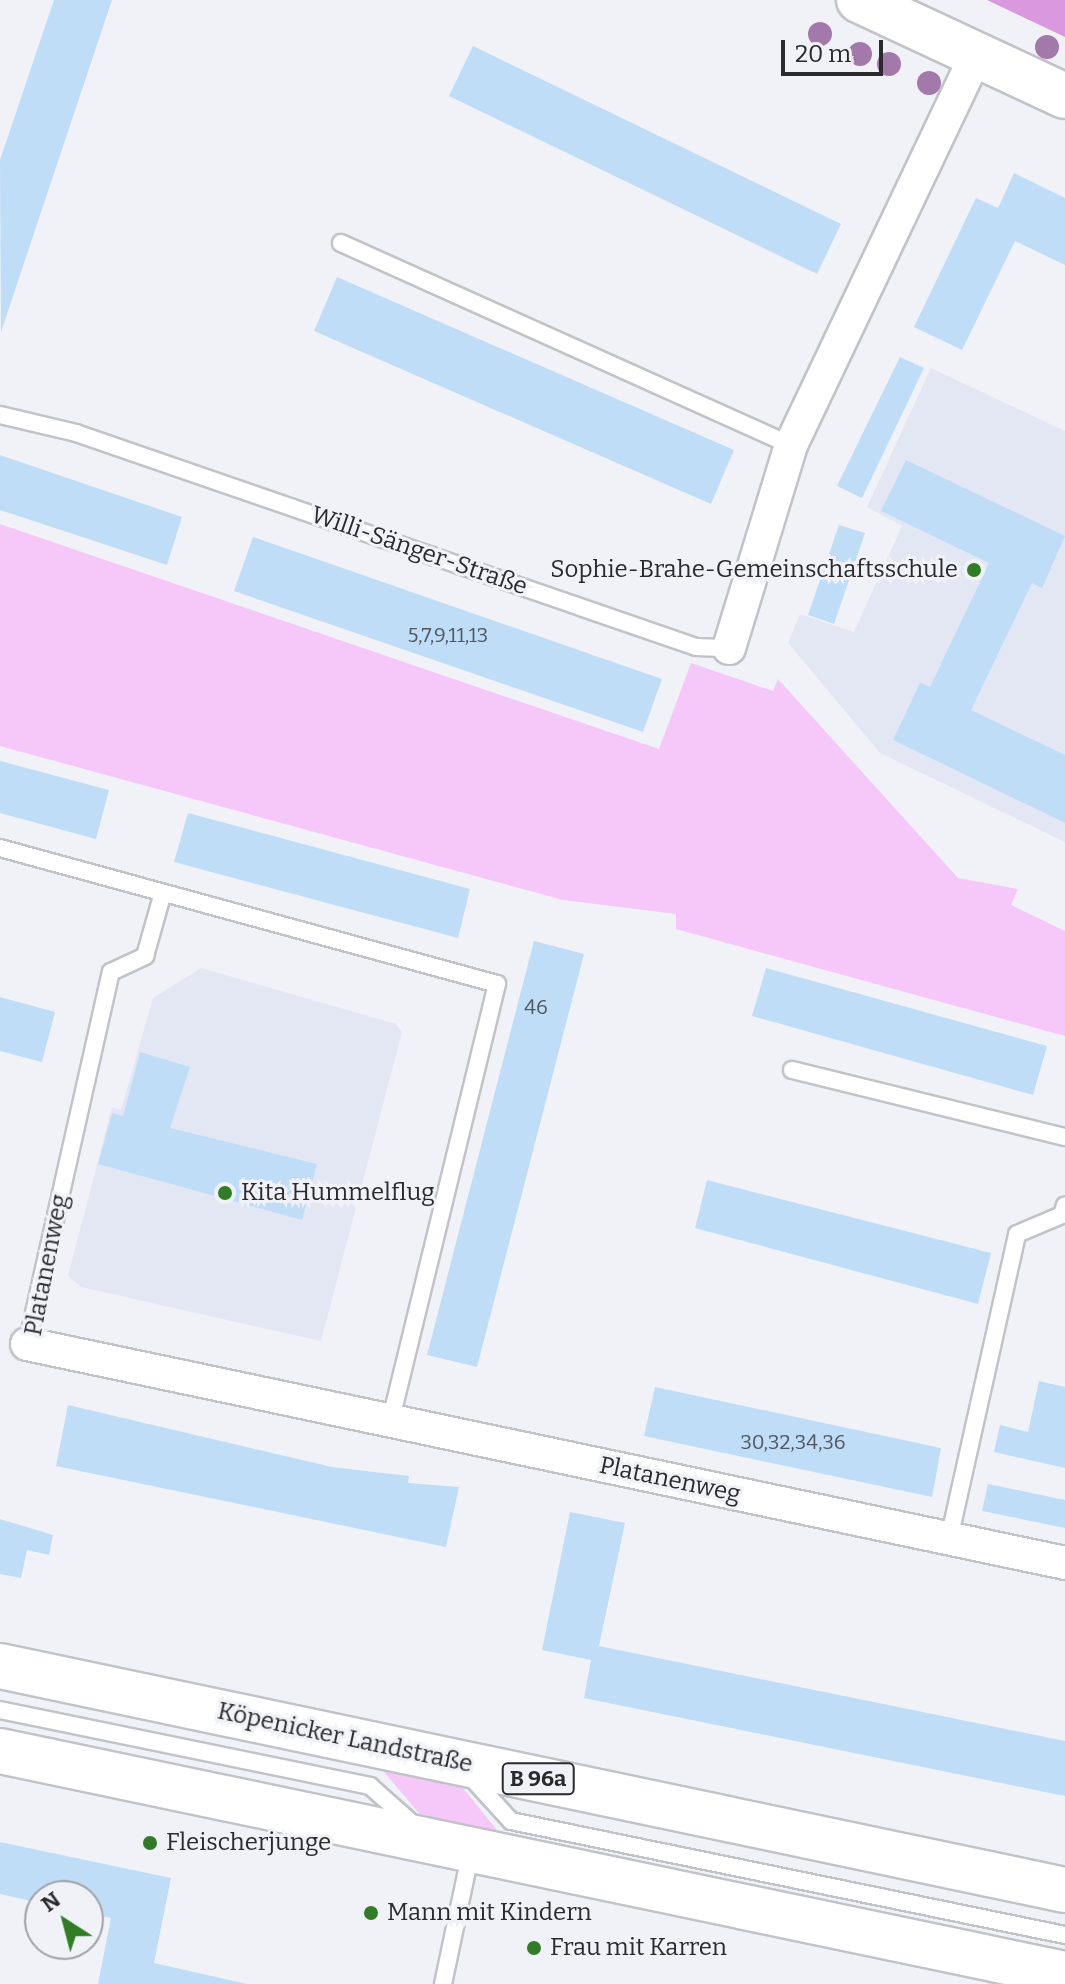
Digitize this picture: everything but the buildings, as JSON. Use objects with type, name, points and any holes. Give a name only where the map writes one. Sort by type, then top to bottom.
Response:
[{"type":"main road","points":[[859,0],[1065,96]]},
{"type":"main road","name":"Köpenicker Landstraße","points":[[0,1666],[1065,1890]]},
{"type":"main road","points":[[0,1751],[1065,1974]]},
{"type":"street","name":"Willi-Sänger-Straße","points":[[729,648],[791,445],[976,55]]},
{"type":"street","name":"Platanenweg","points":[[27,1344],[1065,1563]]},
{"type":"lane","points":[[341,243],[791,445]]},
{"type":"lane","name":"Willi-Sänger-Straße","points":[[0,415],[76,433],[696,647],[729,648]]},
{"type":"lane","points":[[0,848],[162,896],[497,984],[391,1420]]},
{"type":"lane","name":"Platanenweg","points":[[27,1344],[111,972],[145,956],[162,896]]},
{"type":"lane","points":[[792,1070],[1065,1137]]},
{"type":"lane","points":[[949,1539],[1017,1234],[1062,1215],[1065,1205]]},
{"type":"lane","points":[[0,1710],[370,1786],[452,1845],[443,1984]]},
{"type":"lane","points":[[457,1762],[511,1821],[1065,1935]]},
{"type":"shaded area","points":[[987,0],[1065,0],[1065,37]]},
{"type":"shaded area","name":"Sophie-Brahe-Gemeinschaftsschule","points":[[931,368],[1065,431],[1065,842],[880,753],[788,643],[800,614],[854,632],[902,526],[867,507]]},
{"type":"shaded area","points":[[0,524],[659,749],[691,663],[773,691],[778,679],[958,878],[1018,889],[1011,905],[1065,931],[1065,1036],[676,929],[676,914],[563,900],[0,746]]},
{"type":"shaded area","name":"Kita Hummelflug","points":[[201,968],[396,1024],[402,1032],[321,1341],[81,1287],[68,1276],[112,1107],[121,1110],[153,998]]},
{"type":"shaded area","points":[[379,1766],[459,1783],[501,1835],[423,1818]]},
{"type":"place","name":"Sophie-Brahe-Gemeinschaftsschule","points":[[974,570]]},
{"type":"place","name":"Kita Hummelflug","points":[[225,1193]]},
{"type":"place","name":"Fleischerjunge","points":[[150,1843]]},
{"type":"place","name":"Mann mit Kindern","points":[[371,1913]]},
{"type":"place","name":"Frau mit Karren","points":[[534,1948]]}]
